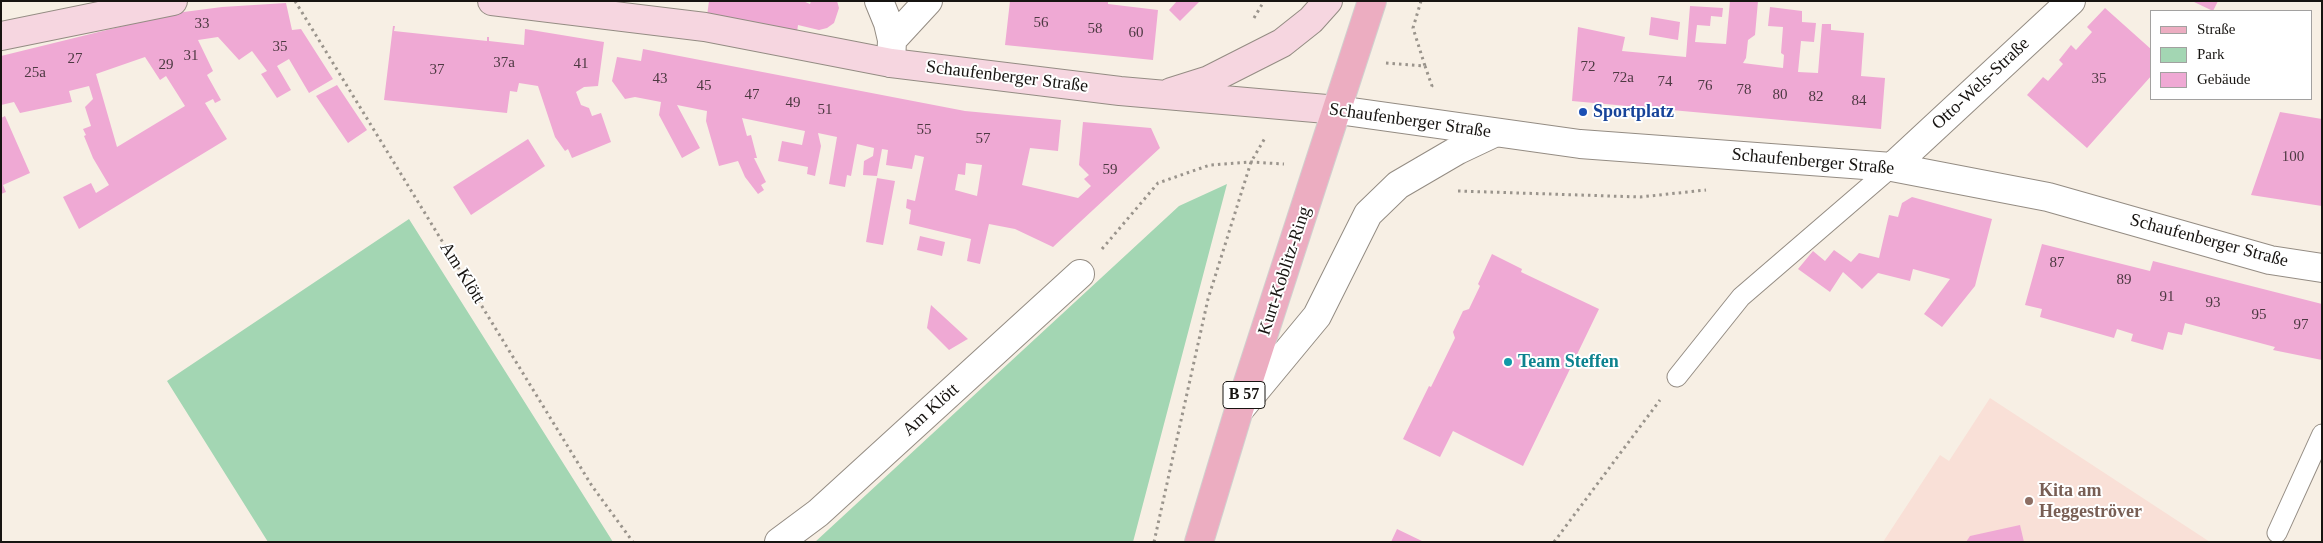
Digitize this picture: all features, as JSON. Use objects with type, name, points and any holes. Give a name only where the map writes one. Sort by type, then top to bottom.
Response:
[{"type":"main road","name":"Kurt-Koblitz-Ring","points":[[1199,542],[1239,410],[1372,1]]},
{"type":"street","points":[[1,36],[173,1]]},
{"type":"street","name":"Schaufenberger Straße","points":[[492,1],[891,51],[1160,95],[1338,110],[1589,145],[1892,167],[2048,197],[2270,260],[2322,268]]},
{"type":"street","points":[[879,1],[888,23],[891,51]]},
{"type":"street","points":[[891,51],[928,1]]},
{"type":"street","points":[[1160,95],[1209,80],[1282,43],[1311,20],[1328,1]]},
{"type":"street","name":"Otto-Wels-Straße","points":[[1892,167],[2071,1]]},
{"type":"street","points":[[1239,410],[1316,316],[1368,214],[1398,184],[1458,150],[1494,133]]},
{"type":"street","name":"Am Klött","points":[[779,542],[818,513],[1080,274]]},
{"type":"lane","points":[[1677,377],[1741,297],[1892,167]]},
{"type":"lane","points":[[2278,533],[2322,434]]},
{"type":"path","name":"Am Klött","points":[[295,1],[592,486],[633,542]]},
{"type":"path","points":[[1264,1],[1252,22],[1282,43]]},
{"type":"path","points":[[1421,1],[1413,28],[1425,66]]},
{"type":"path","points":[[1154,542],[1208,299],[1251,162],[1282,106]]},
{"type":"path","points":[[1080,274],[1158,183],[1210,165],[1251,162]]},
{"type":"path","points":[[1452,191],[1640,197],[1708,189]]},
{"type":"path","points":[[1554,542],[1677,377]]},
{"type":"shaded area","name":"Kita am Heggeströver","points":[[1990,398],[2210,542],[1883,542],[1940,455],[1949,461]]},
{"type":"green space","points":[[1227,184],[1133,542],[815,542],[1179,206]]},
{"type":"green space","points":[[409,219],[613,542],[268,542],[167,381]]},
{"type":"building","points":[[709,1],[803,1],[810,4],[811,1],[837,1],[839,8],[834,23],[827,28],[819,30],[798,25],[797,32],[707,16]]},
{"type":"building","points":[[1010,1],[1108,1],[1108,4],[1158,10],[1153,60],[1005,45]]},
{"type":"building","points":[[1177,1],[1200,1],[1180,21],[1169,10]]},
{"type":"building","points":[[1730,1],[1758,1],[1755,35],[1748,40],[1746,58],[1743,63],[1783,68],[1784,55],[1781,53],[1783,27],[1768,26],[1770,7],[1802,11],[1802,22],[1816,23],[1814,42],[1801,41],[1798,72],[1818,73],[1822,24],[1831,24],[1831,30],[1864,33],[1861,76],[1885,78],[1881,129],[1572,101],[1578,27],[1625,37],[1622,51],[1686,57],[1690,6],[1723,8],[1722,17],[1711,16],[1710,26],[1697,25],[1695,42],[1726,44]]},
{"type":"building","points":[[2192,1],[2218,1],[2214,10]]},
{"type":"building","points":[[286,3],[292,30],[301,29],[333,79],[309,93],[289,59],[277,66],[291,90],[277,98],[261,74],[267,71],[252,51],[239,60],[218,37],[198,40],[213,71],[207,75],[221,100],[215,103],[213,99],[205,103],[227,139],[79,229],[63,197],[91,183],[96,193],[109,185],[93,158],[84,136],[86,135],[83,129],[91,126],[85,107],[93,99],[89,86],[69,91],[72,102],[20,113],[14,102],[1,105],[1,56],[176,13],[222,7]],"holes":[[[145,57],[160,80],[166,76],[185,106],[117,147],[96,74]]]},
{"type":"building","points":[[2105,8],[2150,48],[2150,77],[2087,148],[2027,95],[2043,77],[2048,81],[2063,64],[2059,60],[2071,45],[2076,50],[2092,32],[2087,27]]},
{"type":"building","points":[[1651,17],[1680,22],[1678,40],[1649,35]]},
{"type":"building","points":[[393,26],[395,26],[394,31],[487,41],[487,37],[489,37],[489,41],[524,45],[525,29],[604,42],[598,86],[584,87],[576,92],[581,105],[589,108],[592,116],[601,113],[611,142],[572,158],[568,149],[565,151],[555,137],[538,86],[519,83],[517,92],[510,91],[507,113],[384,100]]},
{"type":"building","points":[[643,49],[965,111],[1061,120],[1058,151],[1030,148],[1022,185],[1078,198],[1091,186],[1084,179],[1089,175],[1079,165],[1083,122],[1151,128],[1160,148],[1053,247],[1015,229],[989,224],[980,264],[967,261],[971,239],[909,224],[911,210],[906,208],[907,199],[915,201],[924,157],[915,155],[912,169],[886,165],[888,150],[882,149],[877,176],[863,175],[864,161],[873,156],[874,148],[857,144],[851,176],[847,175],[845,187],[829,184],[837,137],[818,133],[821,146],[815,176],[807,174],[808,167],[778,161],[782,141],[802,145],[805,131],[742,118],[747,136],[751,135],[757,158],[754,158],[766,182],[761,185],[764,190],[758,194],[745,177],[738,161],[719,166],[706,121],[707,111],[677,105],[700,148],[682,158],[659,115],[661,102],[635,97],[625,99],[612,81],[617,57],[641,61]],"holes":[[[966,163],[982,165],[977,196],[955,190],[958,174],[965,175]]]},
{"type":"building","points":[[337,85],[367,130],[348,143],[316,96]]},
{"type":"building","points":[[2280,112],[2322,119],[2322,206],[2251,195]]},
{"type":"building","points":[[5,116],[30,173],[3,185],[6,192],[1,194],[1,118]]},
{"type":"building","points":[[528,139],[545,166],[471,215],[453,187]]},
{"type":"building","points":[[877,178],[895,181],[883,245],[866,242]]},
{"type":"building","points":[[1912,197],[1992,219],[1975,286],[1942,327],[1924,314],[1950,279],[1913,269],[1910,281],[1878,273],[1862,289],[1843,272],[1830,292],[1798,269],[1813,251],[1825,261],[1834,250],[1851,262],[1859,253],[1879,258],[1889,215],[1898,217],[1902,203]]},
{"type":"building","points":[[920,236],[945,242],[942,256],[917,250]]},
{"type":"building","points":[[2042,244],[2150,271],[2153,261],[2322,304],[2322,360],[2273,350],[2275,347],[2185,323],[2182,335],[2168,332],[2163,350],[2131,341],[2133,334],[2117,329],[2114,338],[2040,317],[2042,309],[2025,305]]},
{"type":"building","name":"Team Steffen","points":[[1492,254],[1522,269],[1521,272],[1599,309],[1523,466],[1453,431],[1440,457],[1403,439],[1455,338],[1453,332],[1463,311],[1469,309]]},
{"type":"building","points":[[931,305],[968,339],[949,350],[927,328]]},
{"type":"building","points":[[2020,525],[2024,542],[1966,542],[1970,536]]},
{"type":"building","points":[[1397,529],[1424,542],[1391,542]]},
{"type":"place","name":"Sportplatz","points":[[1583,112]]},
{"type":"place","name":"Team Steffen","points":[[1508,362]]},
{"type":"place","name":"Kita am Heggeströver","points":[[2029,501]]}]
